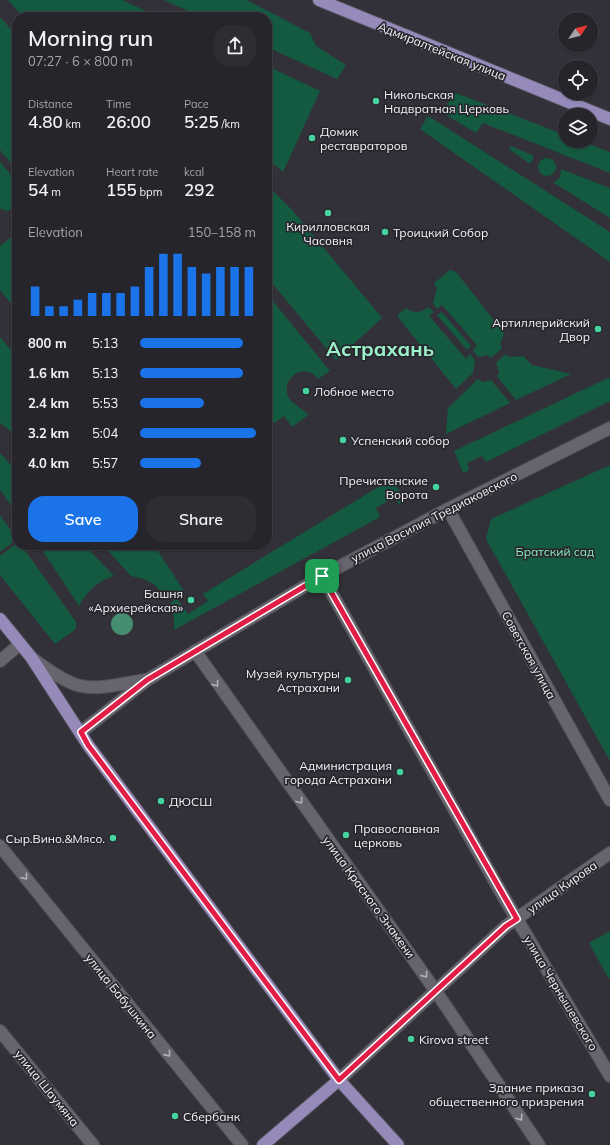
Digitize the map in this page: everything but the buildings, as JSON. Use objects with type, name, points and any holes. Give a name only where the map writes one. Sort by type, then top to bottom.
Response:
[{"type":"main road","name":"Адмиралтейская улица","points":[[319,0],[610,119]]},
{"type":"main road","points":[[0,619],[31,657],[88,745],[339,1080],[398,1145]]},
{"type":"main road","name":"улица Кирова","points":[[263,1145],[339,1080]]},
{"type":"street","name":"улица Василия Тредиаковского","points":[[81,732],[147,680],[322,576],[448,509],[610,428]]},
{"type":"street","name":"Советская улица","points":[[448,509],[610,800]]},
{"type":"street","name":"улица Чернышевского","points":[[322,576],[517,919],[610,1076]]},
{"type":"street","points":[[0,661],[20,644]]},
{"type":"street","name":"улица Красного Знамени","points":[[195,651],[435,990],[538,1145]]},
{"type":"street","points":[[31,657],[56,675],[76,685],[98,687],[147,680]]},
{"type":"street","name":"улица Бабушкина","points":[[0,846],[242,1145]]},
{"type":"street","name":"улица Кирова","points":[[339,1080],[506,926],[610,853]]},
{"type":"street","name":"улица Шаумяна","points":[[0,1031],[94,1145]]},
{"type":"green space","points":[[8,0],[122,0],[148,12],[19,12]]},
{"type":"green space","points":[[164,0],[247,0],[270,12],[190,12]]},
{"type":"green space","points":[[272,13],[310,33],[316,46],[346,65],[337,79],[272,49]]},
{"type":"green space","points":[[0,17],[12,30],[12,164],[0,150]]},
{"type":"green space","points":[[272,68],[320,91],[283,172],[272,162]]},
{"type":"green space","points":[[456,93],[558,132],[558,148],[598,147],[610,152],[610,173],[483,123],[476,133],[441,112]]},
{"type":"green space","points":[[428,116],[610,232],[610,262],[420,129]]},
{"type":"green space","points":[[511,146],[534,156],[530,164],[509,149]]},
{"type":"green space","points":[[543,158],[551,158],[556,163],[554,174],[551,176],[543,176],[538,171],[538,163]]},
{"type":"green space","points":[[0,162],[12,176],[12,209],[6,211],[0,208]]},
{"type":"green space","points":[[561,169],[610,188],[610,218],[554,183],[560,177]]},
{"type":"green space","points":[[272,190],[293,211],[382,318],[336,360],[272,283]]},
{"type":"green space","points":[[12,237],[12,305],[0,290],[0,246]]},
{"type":"green space","points":[[450,270],[456,272],[504,333],[500,344],[502,348],[491,358],[487,355],[478,357],[473,351],[477,345],[442,305],[437,309],[433,303],[437,289],[434,283]]},
{"type":"green space","points":[[272,300],[330,371],[318,379],[307,371],[295,374],[287,384],[289,398],[308,415],[292,427],[284,416],[274,423],[272,420]]},
{"type":"green space","points":[[429,307],[434,312],[429,316],[466,359],[470,354],[475,360],[473,373],[456,389],[397,316],[406,308],[417,312],[423,311]]},
{"type":"green space","points":[[442,312],[471,346],[467,350],[437,315]]},
{"type":"green space","points":[[0,337],[12,351],[12,432],[0,423]]},
{"type":"green space","points":[[505,354],[510,357],[523,356],[532,365],[571,374],[516,400],[497,376],[499,372],[496,363]]},
{"type":"green space","points":[[610,377],[610,401],[486,462],[482,456],[467,463],[469,470],[463,473],[454,451]]},
{"type":"green space","points":[[478,379],[483,382],[491,380],[510,403],[446,434],[448,408]]},
{"type":"green space","points":[[0,453],[12,466],[12,507],[0,490]]},
{"type":"green space","name":"Братский сад","points":[[610,465],[610,761],[486,539],[491,519]]},
{"type":"green space","points":[[393,478],[404,502],[399,505],[395,497],[376,508],[380,517],[174,630],[174,617],[170,604],[174,600],[170,594],[165,596],[155,585],[144,579],[131,576],[108,550],[157,550],[184,591],[176,597],[188,614],[208,601],[203,594]]},
{"type":"green space","points":[[0,515],[12,532],[12,543],[0,552]]},
{"type":"green space","points":[[12,547],[12,550],[25,550],[76,622],[76,629],[55,644],[0,575],[0,556]]},
{"type":"green space","points":[[42,550],[89,550],[114,576],[94,587],[79,606]]},
{"type":"green space","points":[[610,931],[610,978],[609,979],[589,943]]},
{"type":"shaded area","points":[[118,613],[126,613],[133,620],[133,628],[126,635],[118,635],[111,628],[111,620]]},
{"type":"place","name":"Никольская Надвратная Церковь","points":[[376,101]]},
{"type":"place","name":"Домик реставраторов","points":[[312,138]]},
{"type":"place","name":"Кирилловская Часовня","points":[[328,213]]},
{"type":"place","name":"Троицкий Собор","points":[[385,232]]},
{"type":"place","name":"Артиллерийский Двор","points":[[598,329]]},
{"type":"place","name":"Лобное место","points":[[306,391]]},
{"type":"place","name":"Успенский собор","points":[[343,440]]},
{"type":"place","name":"Пречистенские Ворота","points":[[436,487]]},
{"type":"place","name":"Башня «Архиерейская»","points":[[191,600]]},
{"type":"place","name":"Музей культуры Астрахани","points":[[348,680]]},
{"type":"place","name":"Администрация города Астрахани","points":[[400,772]]},
{"type":"place","name":"ДЮСШ","points":[[161,801]]},
{"type":"place","name":"Православная церковь","points":[[346,835]]},
{"type":"place","name":"Сыр.Вино.&Мясо.","points":[[113,838]]},
{"type":"place","name":"Kirova street","points":[[411,1039]]},
{"type":"place","name":"Здание приказа общественного призрения","points":[[592,1094]]},
{"type":"place","name":"Сбербанк","points":[[175,1116]]},
{"type":"district","name":"Астрахань","points":[[380,348]]},
{"type":"route","points":[[322,576],[336,598],[517,919],[506,926],[435,990],[339,1080],[88,745],[81,732],[147,680],[322,576]]}]
